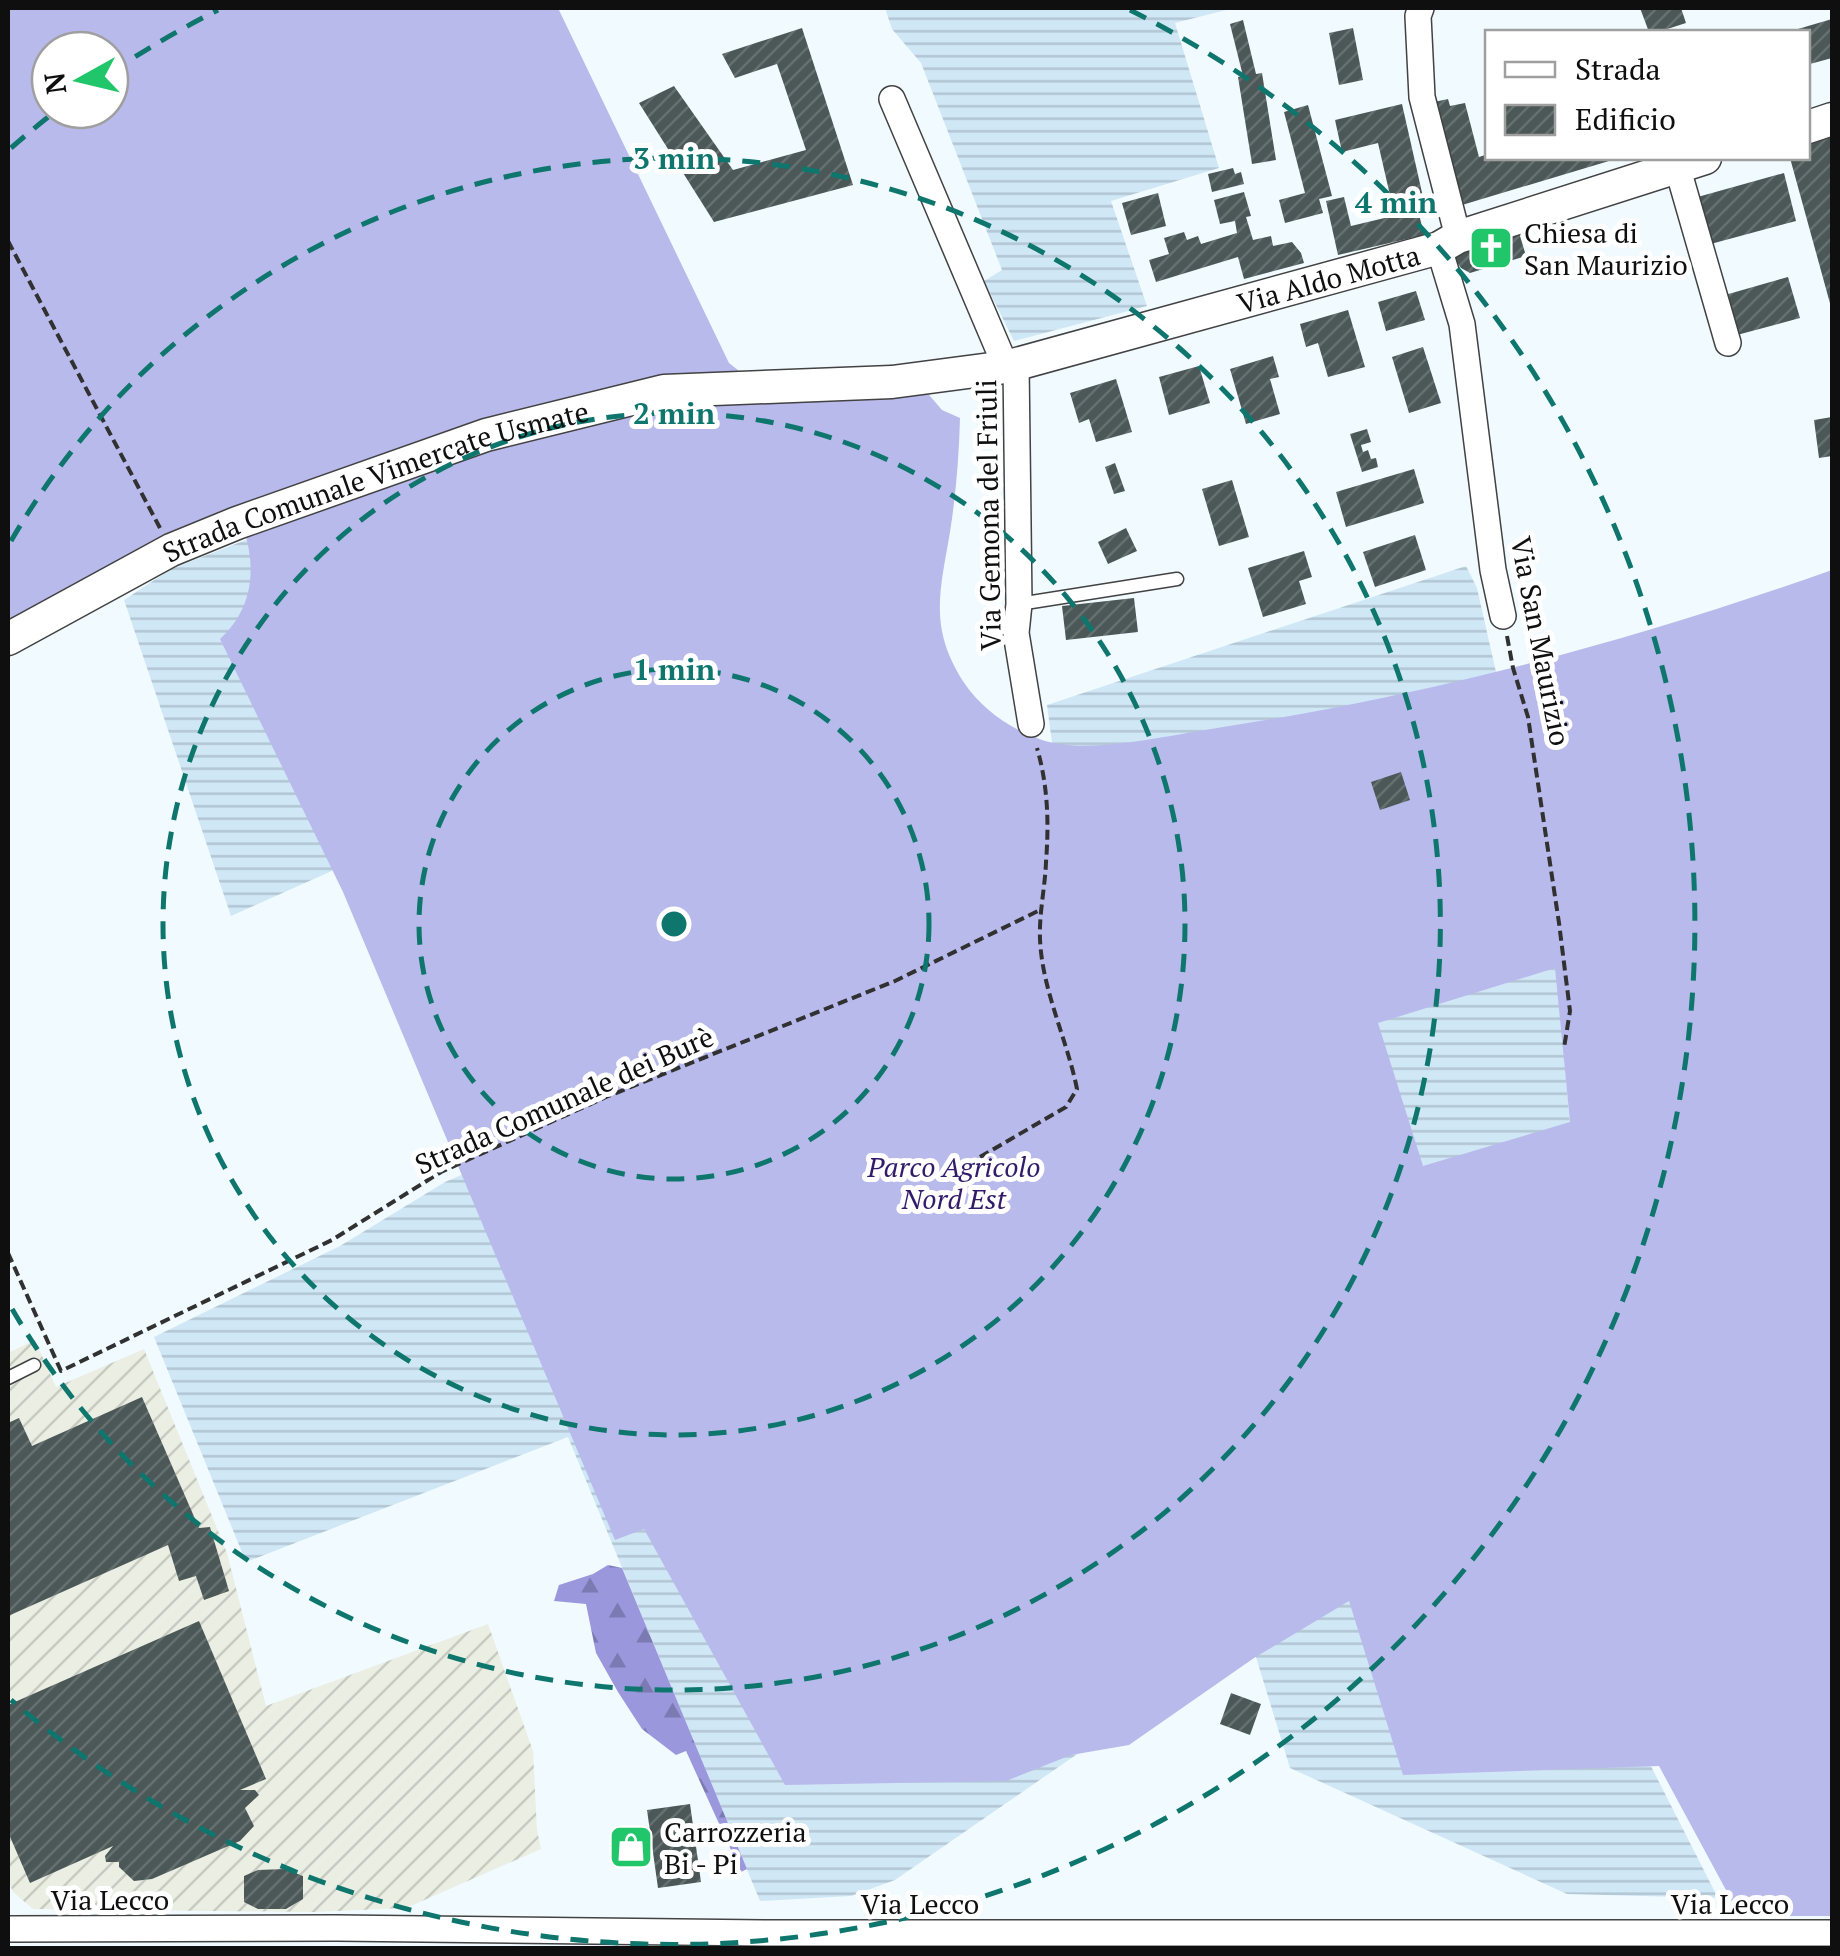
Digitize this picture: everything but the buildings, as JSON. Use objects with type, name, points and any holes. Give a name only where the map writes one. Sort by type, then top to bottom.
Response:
[{"type":"street","name":"Via San Maurizio","points":[[1421,8],[1418,16],[1422,97],[1462,324],[1503,616]]},
{"type":"street","points":[[892,99],[1011,366]]},
{"type":"street","name":"Via Aldo Motta","points":[[1011,366],[1448,243],[1691,162]]},
{"type":"street","points":[[1691,162],[1728,343]]},
{"type":"street","name":"Strada Comunale Vimercate Usmate","points":[[8,640],[171,550],[486,435],[664,391],[892,382],[1011,366]]},
{"type":"street","name":"Via Gemona del Friuli","points":[[1011,366],[1019,604],[1016,633],[1030,724]]},
{"type":"street","name":"Via Lecco","points":[[8,1929],[1832,1932]]},
{"type":"lane","points":[[1019,604],[1177,579]]},
{"type":"lane","points":[[8,1378],[34,1365]]},
{"type":"path","points":[[8,241],[171,550]]},
{"type":"path","name":"Via San Maurizio","points":[[1503,616],[1528,717],[1559,923],[1570,1010],[1564,1048]]},
{"type":"path","points":[[980,1156],[1066,1107],[1077,1089],[1040,944],[1048,808],[1044,772],[1030,724]]},
{"type":"path","name":"Strada Comunale dei Burè","points":[[8,1253],[61,1371],[332,1240],[441,1172],[606,1096],[895,981],[1040,910]]},
{"type":"shaded area","points":[[885,8],[1234,8],[1175,23],[1219,168],[1111,201],[1147,306],[1014,341],[984,281],[1002,270],[921,63],[892,29]]},
{"type":"shaded area","points":[[446,462],[589,756],[231,916],[124,600],[171,569]]},
{"type":"shaded area","points":[[1466,566],[1477,588],[1522,787],[1556,968],[1570,1123],[1611,1430],[1056,773],[1047,705]]},
{"type":"shaded area","points":[[602,1114],[1319,1587],[895,1880],[851,1896],[760,1901],[568,1437],[246,1562],[154,1337],[340,1246],[445,1182]]},
{"type":"shaded area","points":[[35,1340],[56,1387],[144,1349],[227,1553],[266,1706],[488,1624],[533,1751],[541,1849],[406,1908],[314,1912],[33,1909],[13,1892],[8,1879],[8,1353]]},
{"type":"shaded area","points":[[1584,1549],[1626,1717],[1718,1898],[1567,1894],[1290,1768],[1255,1654],[1326,1601]]},
{"type":"green space","name":"Parco Agricolo Nord Est","points":[[8,8],[558,8],[729,363],[743,374],[923,388],[942,410],[960,418],[954,504],[941,592],[941,627],[953,664],[973,695],[1006,723],[1046,741],[1076,746],[1137,741],[1374,700],[1605,643],[1832,570],[1832,1916],[1740,1916],[1659,1766],[1403,1775],[1349,1601],[1254,1658],[1129,1745],[1071,1755],[1006,1781],[785,1785],[644,1529],[615,1540],[343,892],[220,639],[239,615],[249,587],[250,558],[243,527],[8,627]],"holes":[[[1555,968],[1570,1122],[1423,1166],[1378,1023]]]},
{"type":"green space","points":[[608,1565],[622,1568],[747,1869],[741,1872],[686,1751],[676,1755],[642,1729],[618,1692],[596,1653],[586,1604],[554,1601],[559,1585]]},
{"type":"place","name":"Chiesa di San Maurizio","points":[[1491,248]]},
{"type":"place","name":"Carrozzeria Bi - Pi","points":[[631,1847]]}]
